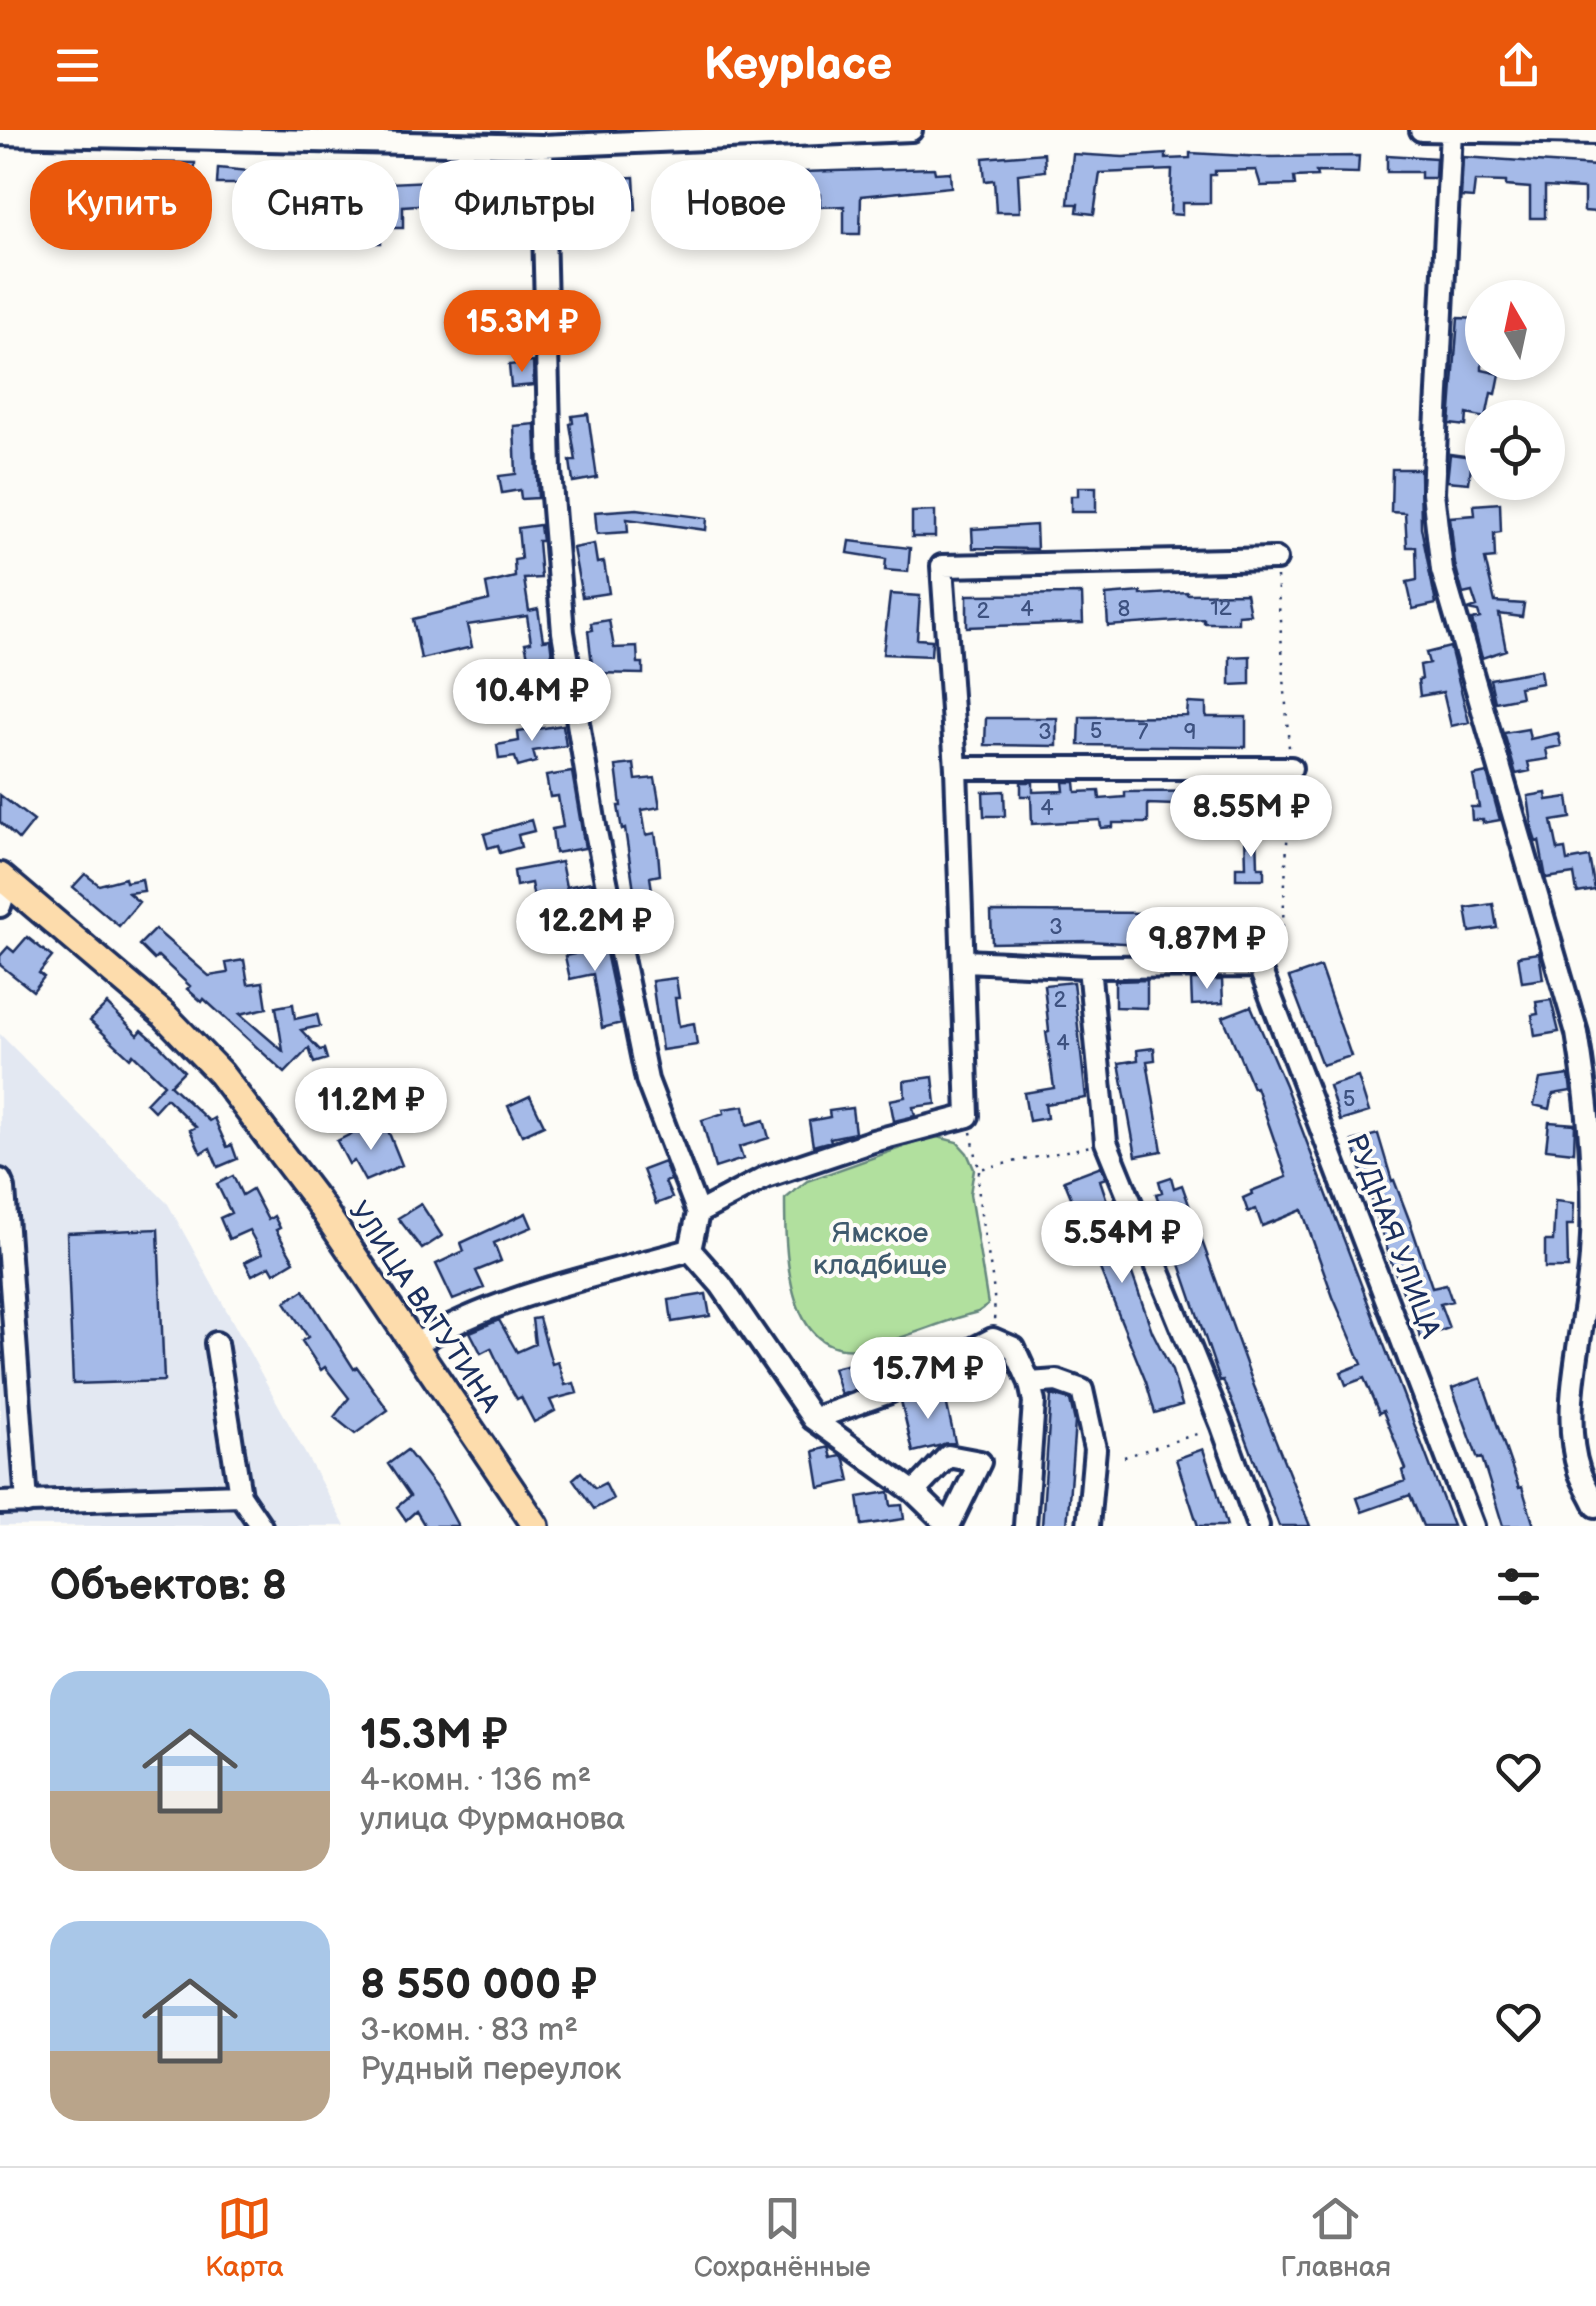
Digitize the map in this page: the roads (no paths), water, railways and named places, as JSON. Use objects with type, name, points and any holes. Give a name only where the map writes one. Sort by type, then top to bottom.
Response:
[{"type":"main road","name":"УЛИЦА ВАТУТИНА","points":[[3,888],[164,1014],[220,1073],[317,1201],[536,1526]]},
{"type":"street","points":[[0,134],[542,146],[912,130]]},
{"type":"street","points":[[1421,130],[1596,133]]},
{"type":"street","points":[[1451,131],[1433,492],[1442,570],[1577,1033],[1587,1094],[1594,1258],[1572,1429],[1578,1469],[1596,1506]]},
{"type":"street","points":[[542,146],[550,471],[563,632],[596,832],[647,1080],[698,1213],[690,1250]]},
{"type":"street","points":[[698,1213],[766,1177],[873,1140],[968,1116],[956,768],[942,566],[1276,560]]},
{"type":"street","points":[[956,768],[1290,768]]},
{"type":"street","points":[[964,961],[1089,968],[1106,1142],[1222,1426],[1258,1526]]},
{"type":"street","name":"РУДНАЯ УЛИЦА","points":[[1089,968],[1259,966],[1473,1526]]},
{"type":"street","points":[[0,1180],[4,1188],[26,1503]]},
{"type":"street","points":[[414,1345],[454,1321],[510,1300],[690,1250]]},
{"type":"street","points":[[690,1250],[720,1285],[813,1420],[914,1492],[949,1526],[980,1462],[948,1456],[914,1492]]},
{"type":"street","points":[[813,1420],[887,1393],[993,1340],[1014,1348],[1030,1382],[1034,1402],[1026,1526]]},
{"type":"street","points":[[216,1343],[240,1495],[261,1526]]},
{"type":"street","points":[[1030,1382],[1057,1381],[1082,1390],[1095,1449],[1088,1526]]},
{"type":"street","points":[[0,1504],[240,1495]]},
{"type":"park label","name":"Ямское кладбище","points":[[880,1249]]}]
